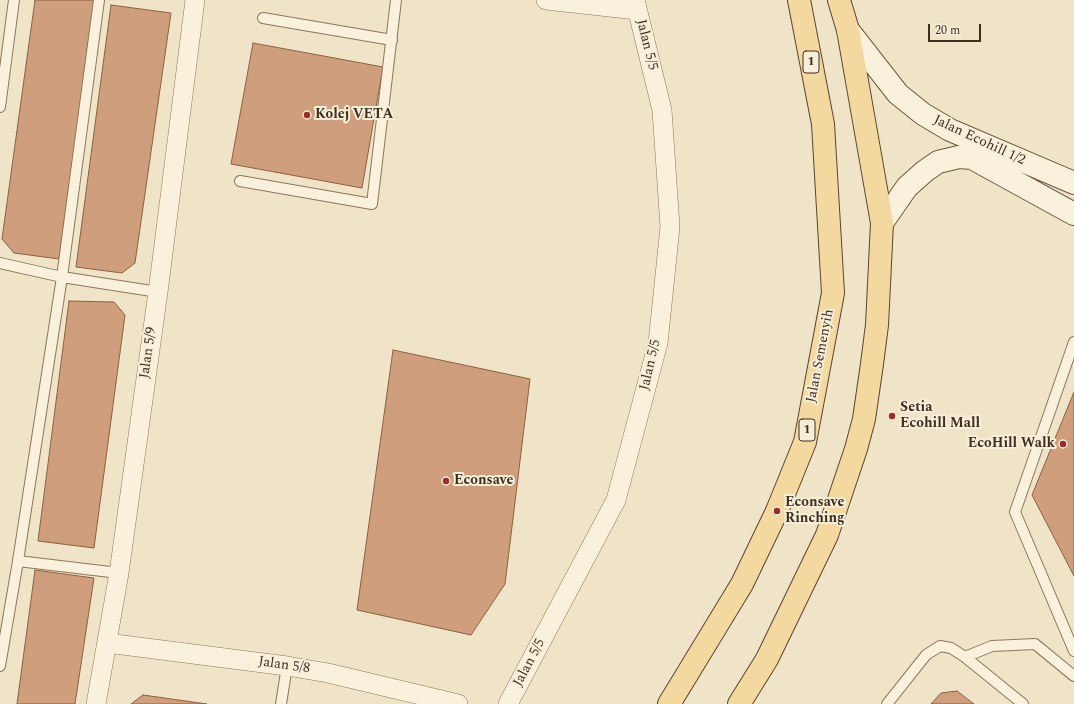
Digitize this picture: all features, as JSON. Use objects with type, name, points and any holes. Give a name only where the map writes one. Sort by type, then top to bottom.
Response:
[{"type":"main road","name":"Jalan Semenyih","points":[[669,704],[742,584],[777,511],[802,449],[833,293],[823,124],[799,0]]},
{"type":"main road","points":[[739,704],[767,659],[827,535],[856,449],[864,419],[877,324],[882,223],[848,30],[839,0]]},
{"type":"street","name":"Jalan 5/9","points":[[96,704],[119,573],[158,292],[194,0]]},
{"type":"street","points":[[546,0],[636,5]]},
{"type":"street","name":"Jalan 5/5","points":[[508,704],[616,500],[658,343],[670,227],[662,110],[636,5]]},
{"type":"street","name":"Jalan Ecohill 1/2","points":[[848,30],[898,94],[923,114],[950,130],[1074,183]]},
{"type":"street","name":"Jalan Ecohill 1/2","points":[[882,223],[907,187],[925,171],[938,162],[959,158],[972,158],[1074,214]]},
{"type":"street","name":"Jalan 5/8","points":[[107,642],[287,666],[328,673],[458,704]]},
{"type":"lane","points":[[0,107],[14,0]]},
{"type":"lane","points":[[0,666],[18,561],[62,277],[99,0]]},
{"type":"lane","points":[[240,181],[372,204],[396,0]]},
{"type":"lane","points":[[263,18],[392,40]]},
{"type":"lane","points":[[0,263],[62,277],[158,292]]},
{"type":"lane","points":[[1074,342],[1015,512],[1074,651]]},
{"type":"lane","points":[[18,561],[119,573]]},
{"type":"lane","points":[[965,657],[992,646],[1035,644],[1074,676]]},
{"type":"lane","points":[[888,704],[926,655],[940,646],[951,648],[965,657],[1023,704]]},
{"type":"lane","points":[[281,704],[287,666]]},
{"type":"building","points":[[35,0],[95,0],[59,259],[14,253],[2,239]]},
{"type":"building","points":[[111,5],[171,13],[135,263],[122,273],[76,267]]},
{"type":"building","name":"Kolej VETA","points":[[253,43],[383,67],[362,188],[231,164]]},
{"type":"building","points":[[69,301],[114,302],[125,315],[94,548],[38,541]]},
{"type":"building","name":"Econsave","points":[[393,350],[530,379],[505,584],[471,635],[357,610]]},
{"type":"building","name":"EcoHill Walk","points":[[1074,392],[1074,576],[1032,495]]},
{"type":"building","points":[[35,570],[94,578],[75,704],[17,704]]},
{"type":"building","points":[[957,691],[974,704],[931,704],[941,693]]},
{"type":"building","points":[[143,695],[207,704],[131,704]]},
{"type":"place","name":"Kolej VETA","points":[[307,115]]},
{"type":"place","name":"Setia Ecohill Mall","points":[[892,416]]},
{"type":"place","name":"EcoHill Walk","points":[[1063,444]]},
{"type":"place","name":"Econsave","points":[[446,481]]},
{"type":"place","name":"Econsave Rinching","points":[[777,511]]}]
